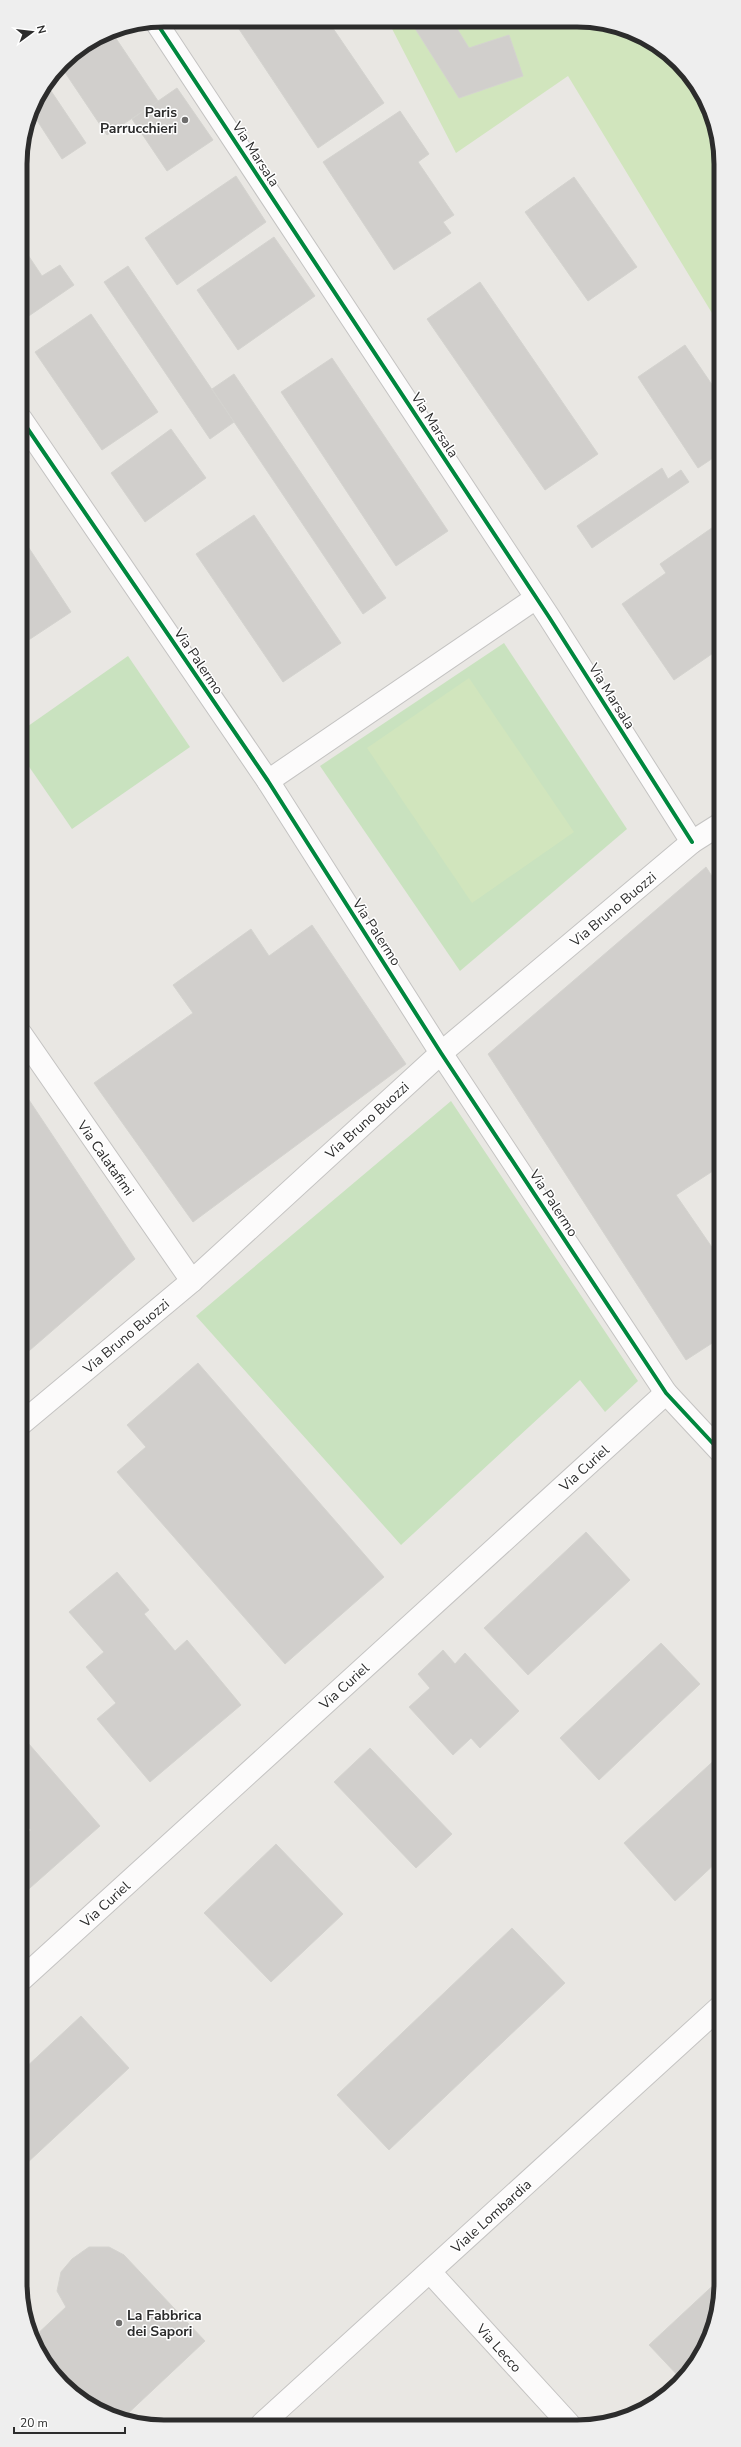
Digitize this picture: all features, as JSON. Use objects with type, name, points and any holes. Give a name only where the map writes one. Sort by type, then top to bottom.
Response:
[{"type":"street","name":"Via Marsala","points":[[159,27],[536,598],[692,842]]},
{"type":"street","name":"Via Palermo","points":[[27,428],[268,781],[441,1053],[666,1393],[714,1445]]},
{"type":"street","points":[[268,781],[536,598]]},
{"type":"street","name":"Via Bruno Buozzi","points":[[27,1419],[192,1282],[441,1053],[692,842],[714,828]]},
{"type":"street","name":"Via Calatafimi","points":[[27,1043],[192,1282]]},
{"type":"street","name":"Via Curiel","points":[[27,1974],[666,1393]]},
{"type":"street","name":"Viale Lombardia","points":[[266,2420],[714,2012]]},
{"type":"street","name":"Via Lecco","points":[[430,2272],[565,2420]]},
{"type":"green space","points":[[391,27],[595,28],[621,34],[653,50],[674,67],[691,88],[707,120],[713,146],[714,316],[568,76],[456,153]]},
{"type":"green space","points":[[504,643],[627,829],[460,971],[320,766]]},
{"type":"green space","points":[[128,656],[190,747],[72,829],[27,764],[27,727]]},
{"type":"green space","points":[[469,678],[574,832],[472,903],[367,748]]},
{"type":"green space","points":[[451,1101],[638,1381],[605,1412],[580,1380],[401,1545],[196,1316]]},
{"type":"building","points":[[238,27],[332,27],[384,103],[318,148]]},
{"type":"building","points":[[414,27],[456,27],[469,48],[509,35],[523,76],[459,98]]},
{"type":"building","points":[[114,36],[158,101],[107,135],[64,71],[88,50]]},
{"type":"building","points":[[177,88],[213,140],[167,171],[132,119]]},
{"type":"building","points":[[50,89],[86,143],[62,159],[35,118]]},
{"type":"building","points":[[400,111],[429,154],[418,162],[454,215],[443,222],[451,233],[394,270],[323,162]]},
{"type":"building","points":[[236,176],[266,222],[177,285],[145,238]]},
{"type":"building","points":[[574,177],[637,267],[588,301],[525,212]]},
{"type":"building","points":[[274,237],[315,296],[238,350],[197,290]]},
{"type":"building","points":[[27,254],[42,276],[60,265],[74,285],[27,317]]},
{"type":"building","points":[[128,266],[234,422],[210,439],[104,282]]},
{"type":"building","points":[[480,282],[598,454],[545,490],[427,319]]},
{"type":"building","points":[[91,314],[158,412],[102,450],[35,352]]},
{"type":"building","points":[[685,345],[714,388],[714,457],[698,468],[638,377]]},
{"type":"building","points":[[332,358],[448,531],[396,566],[281,392]]},
{"type":"building","points":[[234,374],[386,598],[363,614],[212,389]]},
{"type":"building","points":[[171,429],[206,478],[145,522],[111,473]]},
{"type":"building","points":[[662,468],[668,479],[681,470],[689,482],[592,548],[577,526]]},
{"type":"building","points":[[254,515],[341,643],[283,682],[196,554]]},
{"type":"building","points":[[714,526],[714,652],[674,680],[622,604],[666,573],[660,564]]},
{"type":"building","points":[[27,545],[71,612],[27,641]]},
{"type":"building","points":[[706,867],[714,879],[714,1170],[676,1195],[714,1250],[714,1342],[686,1360],[488,1054]]},
{"type":"building","points":[[312,925],[406,1064],[193,1222],[94,1083],[193,1013],[173,985],[251,929],[269,956]]},
{"type":"building","points":[[27,1097],[135,1259],[27,1353]]},
{"type":"building","points":[[198,1363],[384,1577],[285,1664],[117,1472],[146,1447],[127,1425]]},
{"type":"building","points":[[586,1532],[630,1580],[528,1675],[484,1628]]},
{"type":"building","points":[[117,1572],[149,1610],[144,1614],[175,1651],[187,1640],[241,1705],[150,1782],[97,1719],[116,1703],[86,1667],[104,1652],[69,1612]]},
{"type":"building","points":[[661,1643],[700,1684],[599,1780],[560,1738]]},
{"type":"building","points":[[443,1650],[455,1664],[465,1653],[519,1711],[480,1748],[471,1738],[453,1755],[409,1707],[430,1688],[418,1674]]},
{"type":"building","points":[[27,1742],[100,1826],[27,1891],[27,1833],[31,1830],[27,1826]]},
{"type":"building","points":[[370,1748],[452,1834],[416,1868],[334,1782]]},
{"type":"building","points":[[714,1760],[714,1865],[675,1901],[624,1843]]},
{"type":"building","points":[[276,1844],[343,1914],[271,1982],[204,1913]]},
{"type":"building","points":[[512,1928],[565,1983],[389,2150],[337,2095]]},
{"type":"building","points":[[81,2016],[129,2068],[27,2163],[27,2066]]},
{"type":"building","name":"La Fabbrica dei Sapori","points":[[89,2247],[109,2247],[124,2255],[205,2341],[127,2415],[96,2402],[67,2380],[50,2359],[37,2334],[66,2307],[57,2291],[61,2272],[72,2259]]},
{"type":"building","points":[[714,2285],[711,2309],[704,2335],[691,2359],[678,2375],[649,2345]]},
{"type":"cycle path","points":[[159,27],[549,617],[692,842]]},
{"type":"cycle path","points":[[27,428],[268,781],[441,1053],[666,1393],[714,1445]]},
{"type":"place","name":"Paris Parrucchieri","points":[[185,120]]},
{"type":"place","name":"La Fabbrica dei Sapori","points":[[119,2323]]}]
